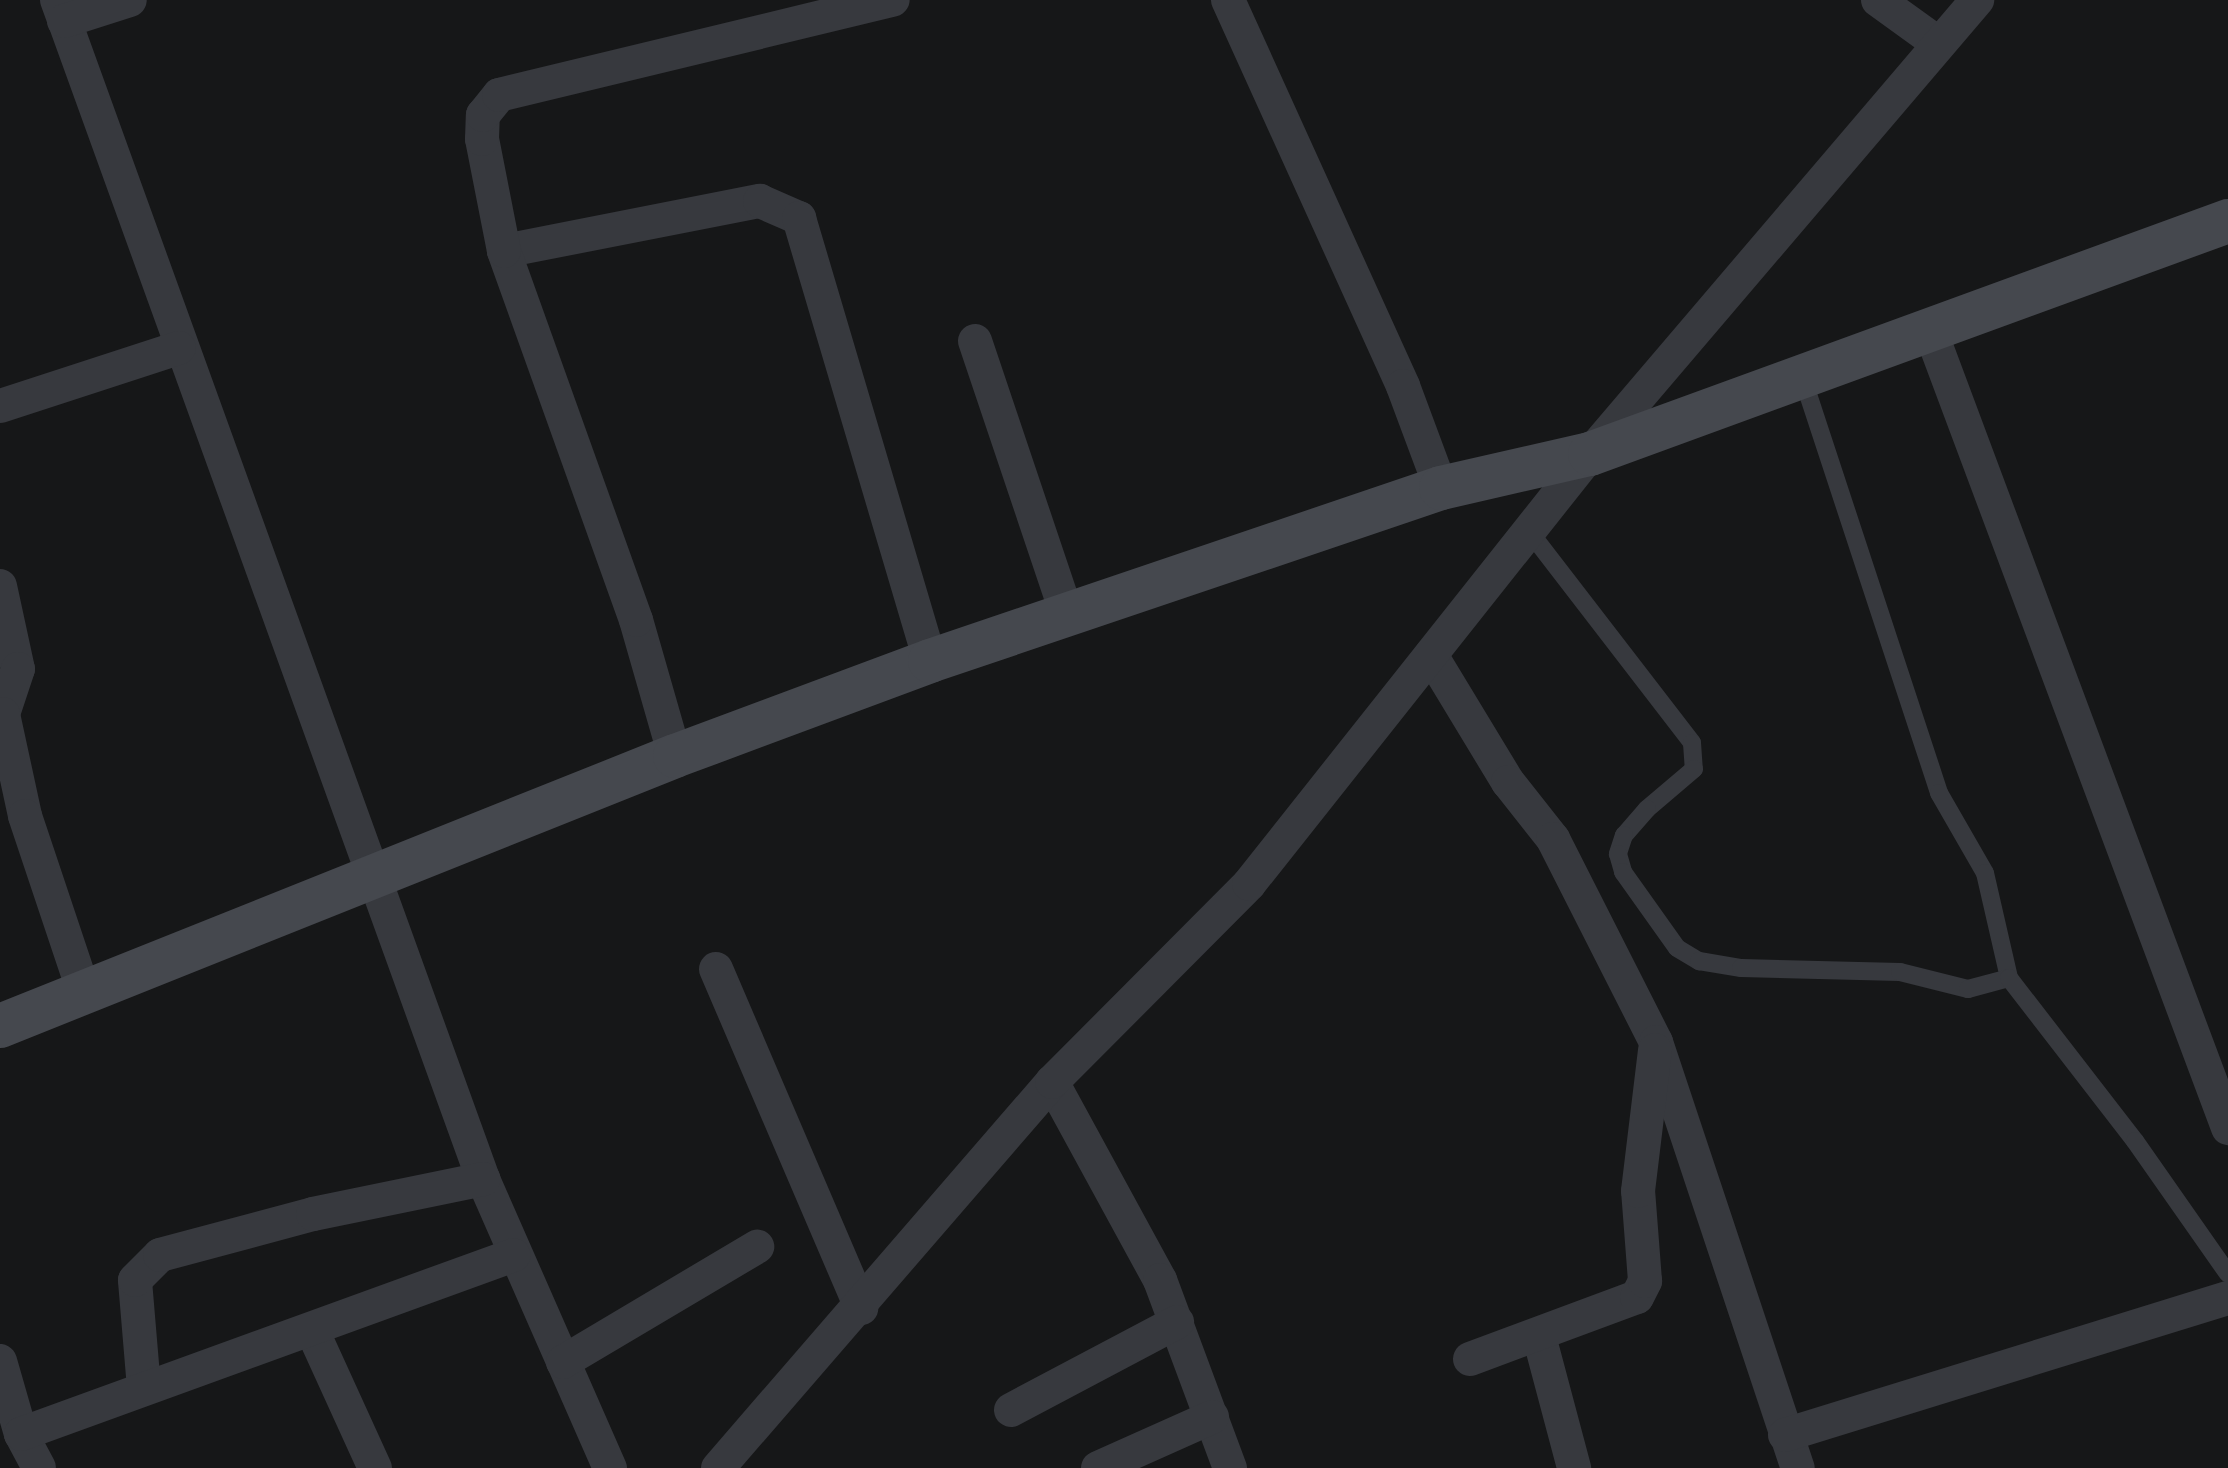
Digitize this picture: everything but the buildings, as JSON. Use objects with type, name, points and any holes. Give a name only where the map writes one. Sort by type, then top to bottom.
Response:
[{"type":"street","points":[[130,0],[60,10],[371,881],[483,1179],[610,1468]]},
{"type":"street","points":[[675,756],[636,620],[504,251],[482,139],[483,115],[499,95],[823,7],[893,0]]},
{"type":"street","points":[[1228,0],[1403,386],[1441,488]]},
{"type":"street","points":[[1878,0],[1939,44]]},
{"type":"street","points":[[718,1468],[861,1308],[1052,1082],[1249,884],[1590,454],[1977,0]]},
{"type":"street","points":[[504,251],[760,201],[799,218],[930,661]]},
{"type":"street","points":[[0,1026],[371,881],[675,756],[930,661],[1441,488],[1590,454],[1803,379],[2228,221]]},
{"type":"street","points":[[1930,330],[2228,1128]]},
{"type":"street","points":[[975,341],[1067,614]]},
{"type":"street","points":[[0,406],[179,348]]},
{"type":"street","points":[[0,586],[18,669],[2,715],[25,816],[85,995]]},
{"type":"street","points":[[1431,655],[1508,782],[1553,839],[1656,1042],[1745,1300],[1785,1435],[1798,1468]]},
{"type":"street","points":[[716,969],[861,1308]]},
{"type":"street","points":[[1470,1359],[1539,1336],[1637,1297],[1645,1281],[1638,1191],[1656,1042]]},
{"type":"street","points":[[1052,1082],[1177,1322],[1230,1468]]},
{"type":"street","points":[[144,1388],[135,1280],[160,1255],[313,1214],[483,1179]]},
{"type":"street","points":[[563,1362],[757,1247]]},
{"type":"street","points":[[21,1434],[514,1255]]},
{"type":"street","points":[[1785,1435],[2228,1298]]},
{"type":"street","points":[[1011,1410],[1177,1322]]},
{"type":"street","points":[[312,1330],[375,1468]]},
{"type":"street","points":[[1539,1336],[1574,1468]]},
{"type":"street","points":[[0,1361],[21,1434],[39,1468]]},
{"type":"street","points":[[1098,1468],[1212,1417]]},
{"type":"lane","points":[[1803,379],[1939,793],[1985,873],[2009,978],[2135,1141],[2228,1274]]},
{"type":"lane","points":[[1529,531],[1692,743],[1694,769],[1647,809],[1624,835],[1618,854],[1623,872],[1677,948],[1699,961],[1741,968],[1900,972],[1968,989],[2009,978]]}]
